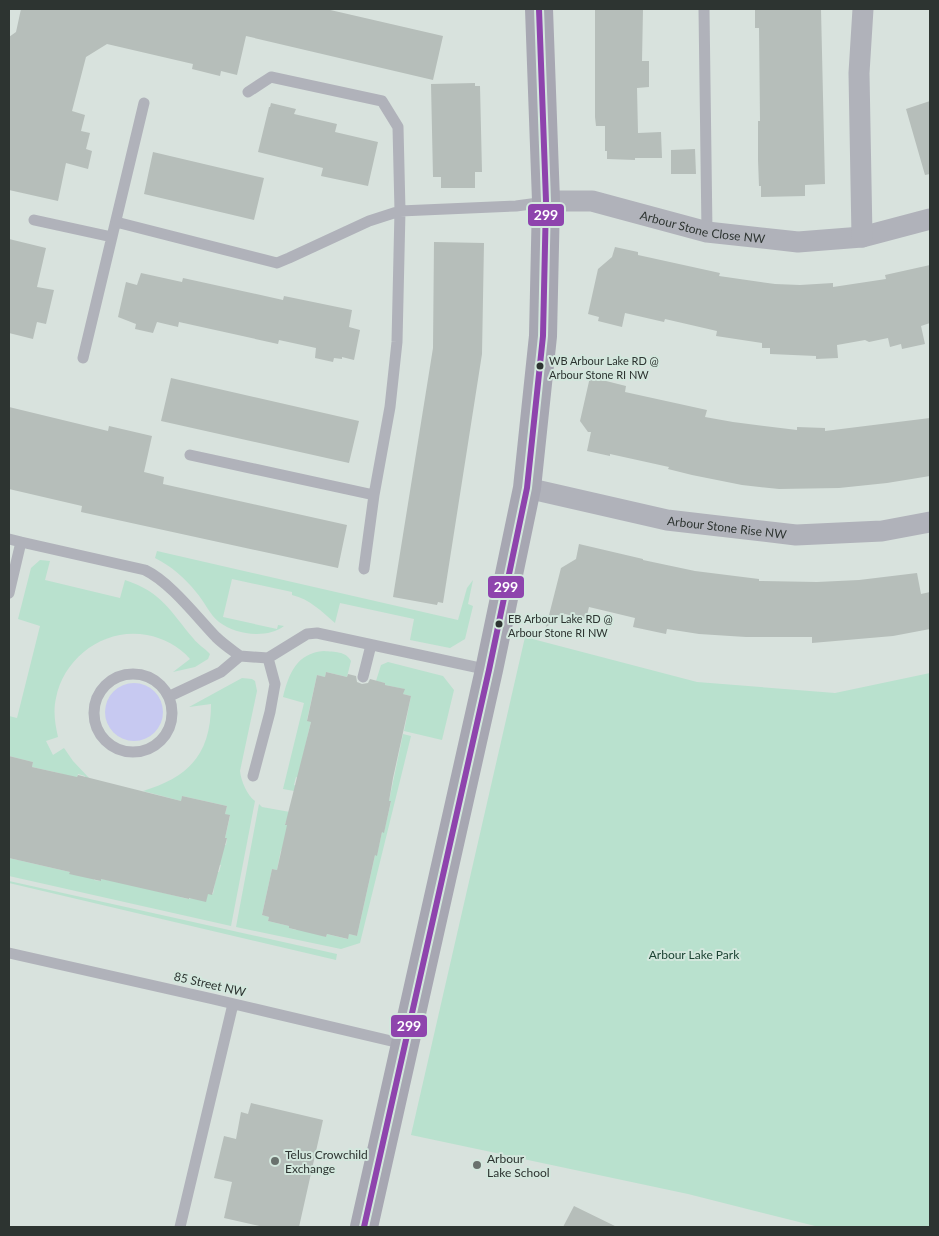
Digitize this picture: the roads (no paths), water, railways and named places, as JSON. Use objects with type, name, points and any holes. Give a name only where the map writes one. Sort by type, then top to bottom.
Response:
[{"type":"street","points":[[364,1227],[489,670],[527,488],[542,336],[546,201],[540,9]]},
{"type":"street","points":[[862,237],[859,73],[863,9]]},
{"type":"street","name":"Arbour Stone Close NW","points":[[546,201],[592,201],[707,232],[798,242],[862,237],[930,219]]},
{"type":"street","name":"Arbour Stone Rise NW","points":[[527,488],[667,520],[796,535],[882,532],[930,522]]},
{"type":"lane","points":[[704,9],[707,232]]},
{"type":"lane","points":[[248,92],[271,77],[382,101],[398,127],[400,211],[397,342],[390,407],[374,495],[364,569]]},
{"type":"lane","points":[[83,358],[144,103]]},
{"type":"lane","points":[[116,222],[277,263],[368,220],[400,211],[516,206],[546,201]]},
{"type":"lane","points":[[34,220],[112,237]]},
{"type":"lane","points":[[190,455],[374,495]]},
{"type":"lane","points":[[9,539],[152,573],[183,600],[218,639],[240,656],[268,658],[307,634],[317,634],[334,636],[489,670]]},
{"type":"lane","points":[[9,593],[21,542]]},
{"type":"lane","points":[[363,678],[371,645]]},
{"type":"lane","points":[[170,696],[221,672],[240,656]]},
{"type":"lane","points":[[253,776],[270,712],[275,684],[268,658]]},
{"type":"lane","points":[[127,674],[139,674],[152,678],[170,696],[173,709],[172,722],[167,734],[158,744],[147,750],[134,752],[121,750],[105,740],[95,723],[94,710],[97,697],[104,686],[114,678],[127,674]]},
{"type":"lane","name":"85 Street NW","points":[[9,953],[404,1044]]},
{"type":"lane","points":[[180,1227],[233,1004]]},
{"type":"water","points":[[134,683],[145,685],[158,696],[163,712],[161,723],[150,736],[134,741],[123,739],[110,728],[105,712],[107,701],[118,688]]},
{"type":"place","name":"WB Arbour Lake RD @ Arbour Stone RI NW","points":[[540,366]]},
{"type":"place","name":"EB Arbour Lake RD @ Arbour Stone RI NW","points":[[499,624]]},
{"type":"place","name":"Telus Crowchild Exchange","points":[[275,1161]]},
{"type":"place","name":"Arbour Lake School","points":[[477,1165]]},
{"type":"park label","name":"Arbour Lake Park","points":[[694,954]]}]
